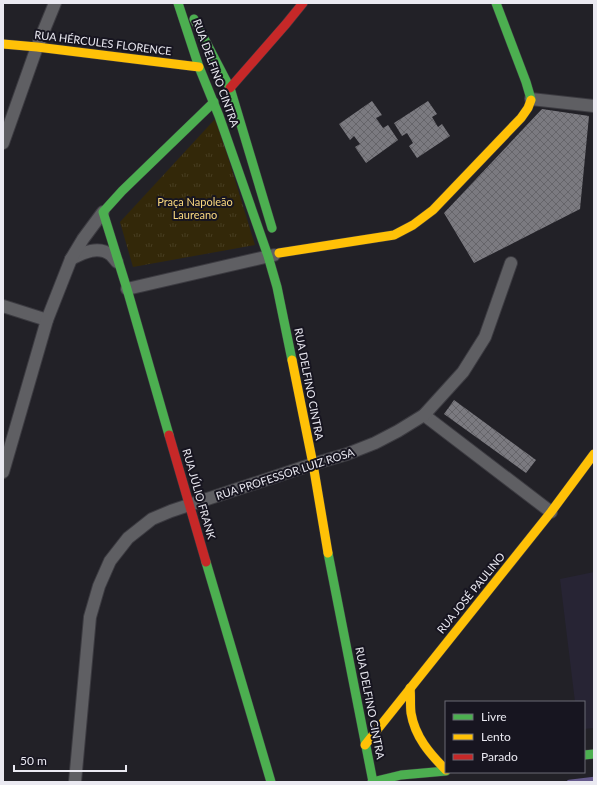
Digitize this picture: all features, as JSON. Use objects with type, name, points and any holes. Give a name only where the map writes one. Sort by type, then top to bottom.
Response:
[{"type":"main road","name":"RUA DELFINO CINTRA","points":[[178,3],[199,67],[275,249],[277,287],[313,464],[329,556],[373,782]]},
{"type":"main road","points":[[186,3],[230,88],[275,249],[379,238],[394,235],[413,225],[433,210],[521,118],[528,108],[531,98],[496,3]]},
{"type":"main road","points":[[230,88],[286,24],[302,3]]},
{"type":"main road","name":"RUA HÉRCULES FLORENCE","points":[[3,44],[199,67]]},
{"type":"main road","points":[[103,212],[122,191],[214,102]]},
{"type":"main road","name":"RUA JÚLIO FRANK","points":[[103,212],[120,265],[189,505],[272,782]]},
{"type":"main road","name":"RUA JOSÉ PAULINO","points":[[365,745],[551,512],[594,454]]},
{"type":"main road","points":[[410,688],[411,712],[416,732],[424,746],[445,769]]},
{"type":"main road","points":[[373,782],[401,775],[445,770]]},
{"type":"street","points":[[3,143],[54,3]]},
{"type":"street","points":[[214,102],[230,88]]},
{"type":"street","points":[[531,98],[594,106]]},
{"type":"street","points":[[3,472],[46,320],[71,259],[82,239],[103,212]]},
{"type":"street","points":[[127,289],[275,249]]},
{"type":"street","points":[[71,259],[83,252],[96,250],[103,251],[110,255],[120,265]]},
{"type":"street","name":"RUA PROFESSOR LUIZ ROSA","points":[[75,782],[90,617],[99,586],[110,561],[128,538],[152,519],[171,511],[347,454],[375,443],[424,415],[463,372],[485,337],[511,263]]},
{"type":"street","points":[[3,306],[46,320]]},
{"type":"street","points":[[424,415],[551,512]]},
{"type":"shaded area","points":[[594,572],[594,728],[585,729],[585,701],[575,701],[560,579]]},
{"type":"green space","name":"Praça Napoleão Laureano","points":[[216,118],[255,245],[133,267],[120,222]]},
{"type":"building","points":[[372,101],[382,115],[376,118],[383,128],[388,125],[398,140],[366,163],[355,147],[360,144],[354,136],[350,140],[339,124]]},
{"type":"building","points":[[428,101],[437,114],[432,117],[438,127],[442,124],[450,136],[417,158],[409,146],[413,143],[407,133],[402,136],[394,123]]},
{"type":"building","points":[[542,109],[589,116],[580,209],[474,263],[444,213]]},
{"type":"building","points":[[454,400],[536,460],[526,473],[444,414]]},
{"type":"waterway","points":[[569,782],[594,779]]},
{"type":"traffic: fast","points":[[178,3],[199,67],[219,116],[268,256],[277,287],[292,360]]},
{"type":"traffic: fast","points":[[496,3],[526,82],[531,100]]},
{"type":"traffic: fast","points":[[194,19],[230,88],[272,228]]},
{"type":"traffic: fast","points":[[169,435],[103,212],[122,191],[214,102]]},
{"type":"traffic: fast","points":[[328,553],[373,782]]},
{"type":"traffic: fast","points":[[206,562],[271,782]]},
{"type":"traffic: fast","points":[[585,755],[594,754]]},
{"type":"traffic: fast","points":[[372,782],[401,775],[445,771]]},
{"type":"traffic: slow","points":[[3,44],[199,67]]},
{"type":"traffic: slow","points":[[279,253],[394,235],[413,225],[433,210],[521,118],[528,108],[531,100]]},
{"type":"traffic: slow","points":[[292,360],[313,464],[328,553]]},
{"type":"traffic: slow","points":[[365,745],[551,512],[594,454]]},
{"type":"traffic: slow","points":[[410,688],[411,713],[416,730],[434,758],[445,769]]},
{"type":"traffic: jam","points":[[230,88],[303,3]]},
{"type":"traffic: jam","points":[[169,435],[206,562]]}]
